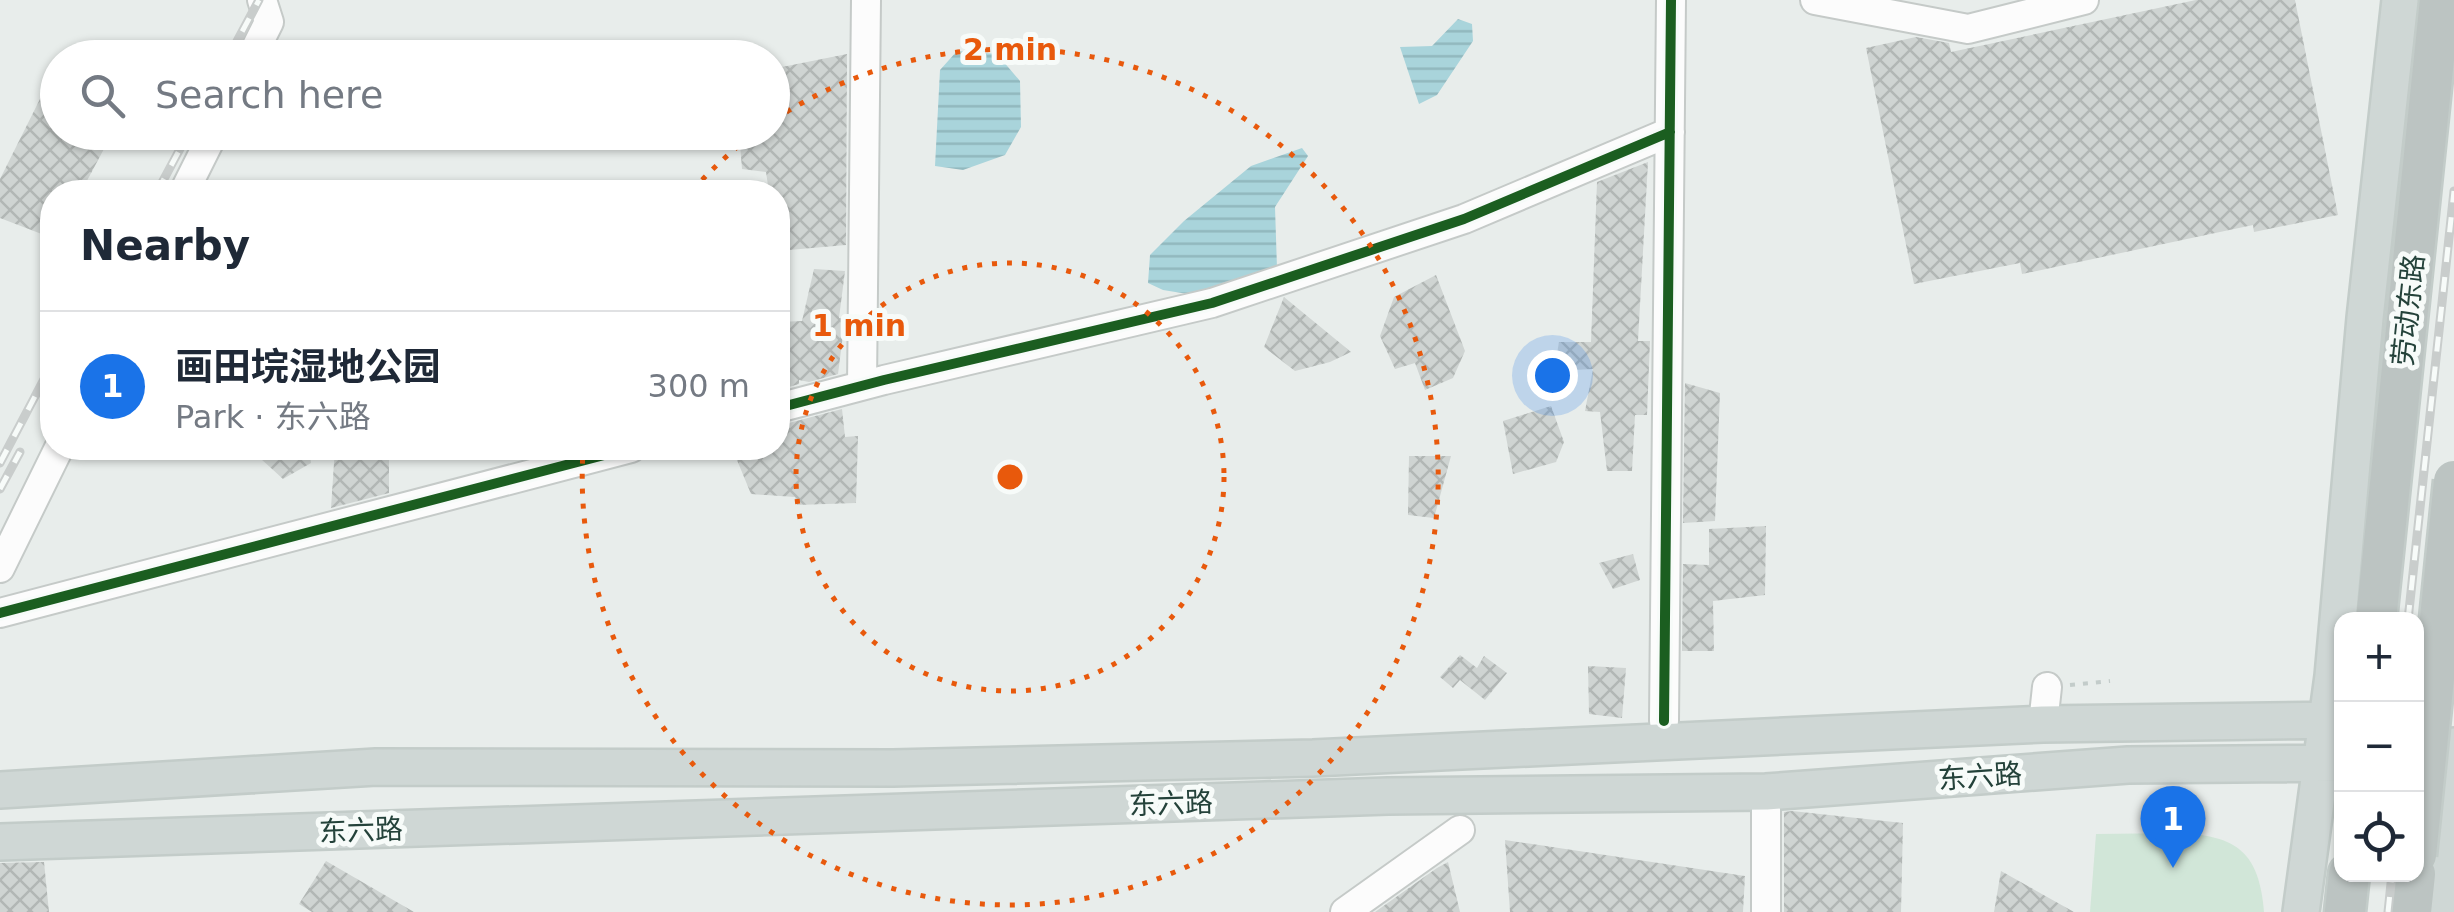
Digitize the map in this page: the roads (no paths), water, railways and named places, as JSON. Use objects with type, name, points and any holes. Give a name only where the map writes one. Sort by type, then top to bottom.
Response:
[{"type":"highway","name":"劳动东路","points":[[2377,612],[2440,0]]},
{"type":"highway","points":[[2422,792],[2454,481]]},
{"type":"highway","points":[[2344,912],[2347,882]]},
{"type":"highway","points":[[2417,882],[2430,911]]},
{"type":"main road","points":[[2335,702],[2369,280],[2400,0]]},
{"type":"main road","points":[[2300,912],[2331,762],[2334,720]]},
{"type":"main road","name":"东六路","points":[[0,790],[376,767],[893,768],[1313,758],[2043,724],[2334,720]]},
{"type":"main road","points":[[2424,721],[2454,722]]},
{"type":"main road","points":[[2424,764],[2454,760],[2430,911]]},
{"type":"main road","name":"东六路","points":[[0,842],[1388,796],[1766,792],[2128,765],[2331,762]]},
{"type":"main road","points":[[2430,911],[2454,865]]},
{"type":"street","points":[[260,40],[269,22],[262,0]]},
{"type":"street","points":[[862,386],[866,0]]},
{"type":"street","points":[[1664,721],[1671,0]]},
{"type":"street","points":[[1815,0],[1968,29],[2084,0]]},
{"type":"street","points":[[790,405],[1212,303],[1464,218],[1670,132]]},
{"type":"street","points":[[190,180],[205,150]]},
{"type":"street","points":[[0,568],[53,460]]},
{"type":"street","points":[[0,613],[584,460]]},
{"type":"street","points":[[2043,724],[2047,687]]},
{"type":"street","points":[[1766,792],[1766,912]]},
{"type":"street","points":[[1345,912],[1460,830]]},
{"type":"water","points":[[1458,19],[1472,24],[1473,41],[1437,95],[1419,104],[1400,47],[1432,46]]},
{"type":"water","points":[[957,51],[997,54],[1020,81],[1021,127],[1005,155],[963,170],[935,166],[940,70]]},
{"type":"water","points":[[1302,148],[1308,156],[1275,207],[1277,268],[1194,295],[1148,283],[1150,255],[1184,221],[1251,166]]},
{"type":"railway","points":[[238,40],[259,0]]},
{"type":"railway","points":[[163,180],[179,150]]},
{"type":"railway","points":[[2409,612],[2454,191]]},
{"type":"railway","points":[[0,463],[40,387]]},
{"type":"railway","points":[[0,489],[20,452]]},
{"type":"railway","points":[[2388,912],[2391,882]]},
{"type":"place","name":"画田垸湿地公园","points":[[2173,868]]}]
